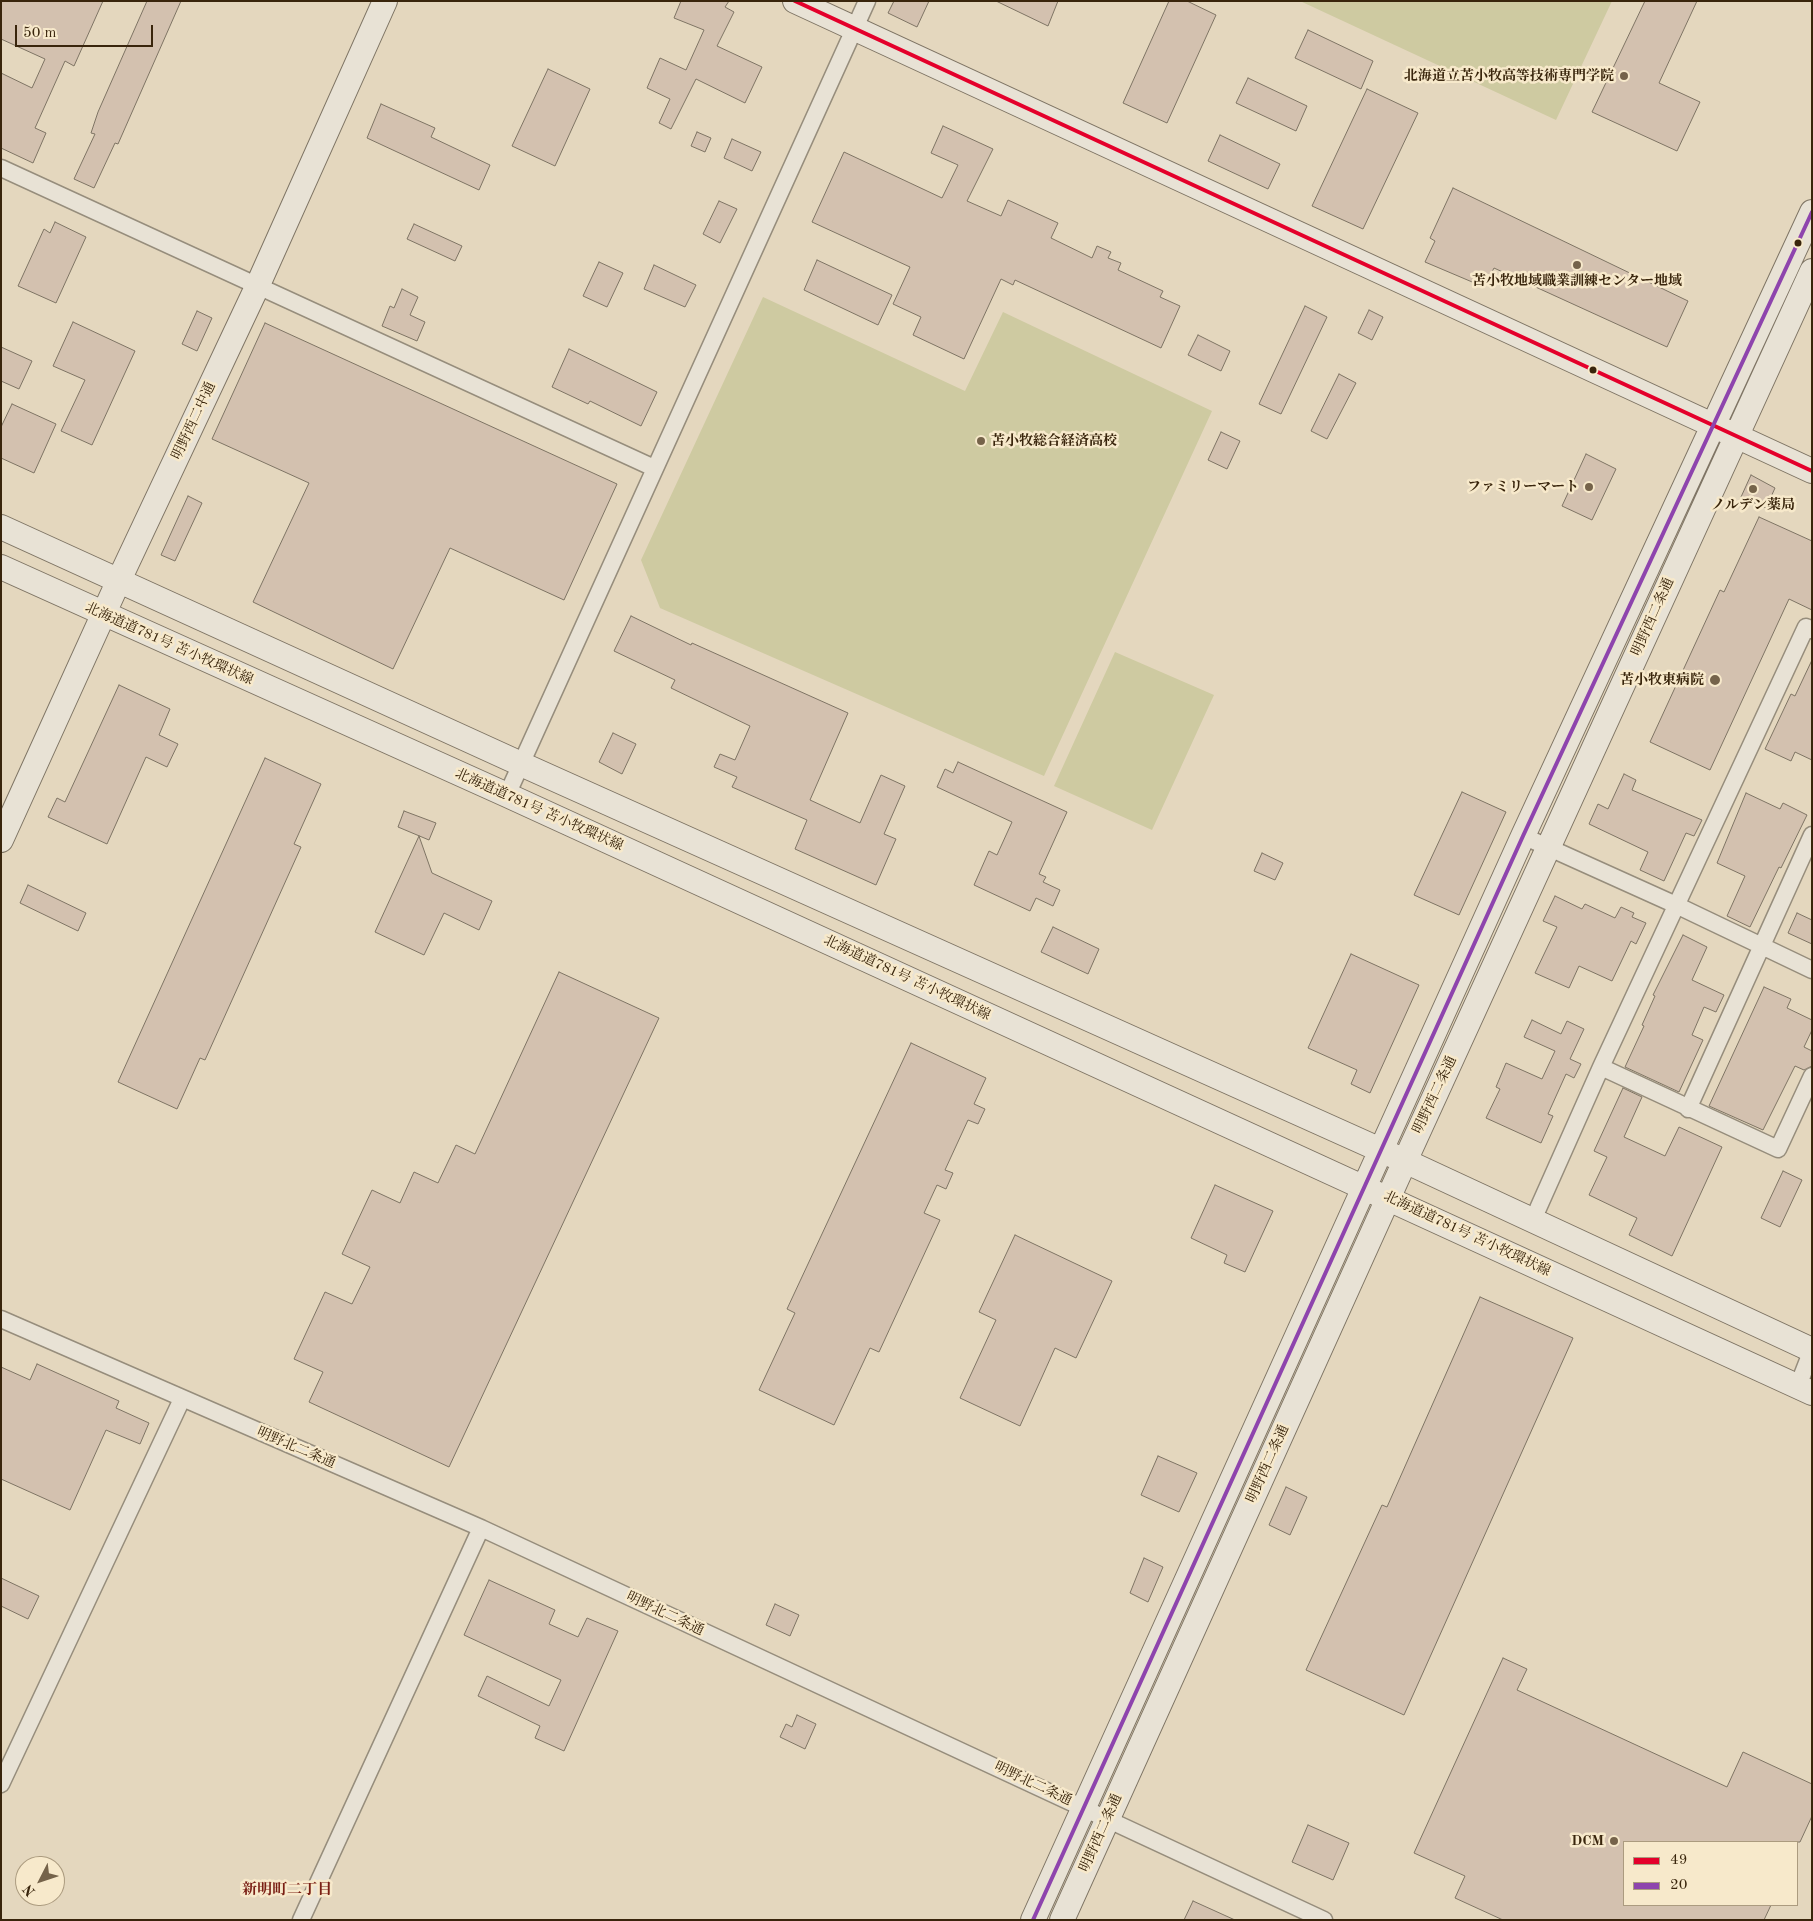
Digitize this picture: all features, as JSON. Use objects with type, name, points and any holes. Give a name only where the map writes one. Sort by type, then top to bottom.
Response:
[{"type":"street","name":"明野西二中通","points":[[1,840],[119,580],[257,287],[385,1]]},
{"type":"street","points":[[795,1],[1812,471]]},
{"type":"street","points":[[507,795],[867,1]]},
{"type":"street","points":[[1,168],[654,468]]},
{"type":"street","name":"明野西二条通","points":[[1033,1920],[1524,836],[1812,212]]},
{"type":"street","name":"明野西二条通","points":[[1062,1920],[1735,435],[1812,271]]},
{"type":"street","points":[[1,527],[521,764],[1381,1150],[1532,1222],[1812,1350],[1805,1390]]},
{"type":"street","name":"北海道道781号 苫小牧環状線","points":[[1,568],[507,795],[1805,1390]]},
{"type":"street","points":[[1532,1222],[1600,1066],[1806,627],[1812,630]]},
{"type":"street","points":[[1688,1109],[1812,834]]},
{"type":"street","points":[[1524,836],[1676,904],[1812,970]]},
{"type":"street","points":[[1600,1066],[1688,1109],[1778,1149],[1812,1076]]},
{"type":"street","name":"明野北二条通","points":[[1,1319],[481,1528],[1324,1920]]},
{"type":"street","points":[[1,1784],[182,1399]]},
{"type":"street","points":[[301,1920],[481,1528]]},
{"type":"shaded area","points":[[1300,1],[1612,1],[1556,120]]},
{"type":"shaded area","points":[[763,297],[965,391],[1003,312],[1212,411],[1044,776],[660,608],[641,560]]},
{"type":"shaded area","points":[[1115,652],[1214,695],[1152,830],[1054,786]]},
{"type":"building","points":[[1,1],[103,1],[74,66],[65,61],[35,128],[46,133],[33,163],[1,148],[1,73],[32,88],[45,59],[1,39]]},
{"type":"building","points":[[147,1],[181,1],[118,144],[115,143],[94,188],[74,179],[95,134],[91,133],[98,112]]},
{"type":"building","points":[[681,1],[729,1],[725,7],[734,12],[717,46],[762,67],[745,103],[696,79],[671,129],[659,123],[670,99],[647,88],[660,58],[686,70],[704,30],[674,18]]},
{"type":"building","points":[[894,1],[929,1],[917,27],[888,13]]},
{"type":"building","points":[[996,1],[1058,1],[1048,26]]},
{"type":"building","points":[[1169,1],[1187,1],[1216,15],[1167,123],[1123,103]]},
{"type":"building","points":[[1645,1],[1697,1],[1659,83],[1700,102],[1677,151],[1592,112]]},
{"type":"building","points":[[1308,30],[1373,61],[1361,89],[1295,58]]},
{"type":"building","points":[[548,69],[590,89],[555,166],[512,146]]},
{"type":"building","points":[[1248,78],[1307,106],[1296,131],[1236,103]]},
{"type":"building","points":[[1367,89],[1418,113],[1363,229],[1312,206]]},
{"type":"building","points":[[381,104],[435,128],[431,137],[490,165],[479,190],[367,138]]},
{"type":"building","points":[[943,126],[993,149],[967,201],[1001,216],[1008,200],[1058,223],[1051,238],[1092,258],[1097,246],[1111,252],[1108,258],[1121,263],[1118,270],[1163,291],[1160,297],[1180,306],[1161,348],[1015,280],[1013,285],[1001,279],[964,359],[913,335],[921,317],[893,304],[910,267],[812,222],[844,152],[942,198],[958,165],[931,153]]},
{"type":"building","points":[[697,132],[711,138],[705,152],[691,146]]},
{"type":"building","points":[[1220,135],[1280,164],[1268,189],[1208,161]]},
{"type":"building","points":[[732,139],[761,152],[752,171],[724,158]]},
{"type":"building","name":"苫小牧地域職業訓練センター地域","points":[[1453,188],[1688,301],[1667,347],[1494,268],[1484,287],[1425,262],[1435,241],[1430,238]]},
{"type":"building","points":[[719,201],[737,209],[720,243],[703,234]]},
{"type":"building","points":[[55,222],[86,237],[56,303],[18,286],[44,229],[50,233]]},
{"type":"building","points":[[414,224],[462,246],[455,261],[407,239]]},
{"type":"building","points":[[817,260],[892,295],[878,325],[804,290]]},
{"type":"building","points":[[599,262],[623,273],[607,307],[583,296]]},
{"type":"building","points":[[654,265],[696,285],[685,307],[644,289]]},
{"type":"building","points":[[402,289],[418,297],[410,315],[425,322],[417,341],[382,326],[390,306],[394,308]]},
{"type":"building","points":[[1305,306],[1327,317],[1281,414],[1259,404]]},
{"type":"building","points":[[1369,310],[1383,317],[1372,340],[1358,333]]},
{"type":"building","points":[[197,311],[212,318],[197,351],[182,344]]},
{"type":"building","points":[[73,322],[135,351],[92,445],[61,431],[85,380],[53,366]]},
{"type":"building","points":[[265,323],[617,484],[564,600],[450,548],[393,669],[253,602],[309,483],[212,439]]},
{"type":"building","points":[[1198,335],[1230,351],[1221,371],[1188,355]]},
{"type":"building","points":[[1,347],[32,361],[19,389],[1,381]]},
{"type":"building","points":[[569,349],[657,392],[641,426],[590,401],[588,404],[552,387]]},
{"type":"building","points":[[1339,374],[1356,383],[1327,439],[1311,431]]},
{"type":"building","points":[[12,404],[56,424],[34,473],[1,458],[1,427]]},
{"type":"building","points":[[1221,432],[1240,441],[1227,469],[1208,460]]},
{"type":"building","name":"ファミリーマート","points":[[1586,454],[1616,469],[1592,520],[1562,506]]},
{"type":"building","points":[[1751,475],[1775,488],[1766,508],[1741,497]]},
{"type":"building","points":[[188,496],[202,503],[175,561],[161,555]]},
{"type":"building","name":"苫小牧東病院","points":[[1759,517],[1812,541],[1812,610],[1789,599],[1710,770],[1650,742],[1720,590],[1724,592]]},
{"type":"building","points":[[631,616],[691,645],[692,643],[848,713],[810,800],[860,823],[881,775],[905,786],[884,834],[896,839],[876,885],[795,849],[807,820],[732,787],[737,777],[714,767],[720,754],[735,760],[750,726],[671,688],[675,680],[614,651]]},
{"type":"building","points":[[1812,660],[1812,760],[1795,752],[1791,761],[1765,749],[1791,694],[1795,696]]},
{"type":"building","points":[[119,685],[170,709],[159,735],[178,744],[167,767],[146,757],[107,844],[48,817],[57,798],[65,802]]},
{"type":"building","points":[[613,733],[636,744],[622,774],[599,762]]},
{"type":"building","points":[[265,758],[321,784],[294,844],[301,847],[205,1060],[200,1058],[177,1109],[118,1082]]},
{"type":"building","points":[[958,762],[1067,812],[1039,874],[1046,877],[1043,882],[1060,890],[1053,906],[1036,898],[1030,911],[974,885],[989,851],[997,855],[1012,822],[937,787],[945,769],[953,773]]},
{"type":"building","points":[[1624,774],[1636,780],[1632,790],[1702,820],[1694,836],[1686,833],[1664,881],[1640,870],[1648,852],[1589,824],[1598,804],[1608,809]]},
{"type":"building","points":[[1462,792],[1506,812],[1459,915],[1414,895]]},
{"type":"building","points":[[1746,793],[1780,809],[1783,803],[1807,815],[1750,927],[1727,916],[1745,876],[1717,863]]},
{"type":"building","points":[[404,811],[436,823],[429,840],[398,827]]},
{"type":"building","points":[[419,836],[432,873],[492,901],[479,930],[444,913],[424,955],[375,932]]},
{"type":"building","points":[[1262,853],[1283,863],[1275,880],[1254,871]]},
{"type":"building","points":[[28,885],[86,913],[78,931],[20,903]]},
{"type":"building","points":[[1555,896],[1582,909],[1585,904],[1615,918],[1621,907],[1634,913],[1632,917],[1646,923],[1636,944],[1631,941],[1612,981],[1579,966],[1569,988],[1535,973],[1557,927],[1543,921]]},
{"type":"building","points":[[1797,913],[1812,920],[1812,944],[1788,933]]},
{"type":"building","points":[[1053,927],[1099,949],[1088,974],[1041,952]]},
{"type":"building","points":[[1683,935],[1707,947],[1692,980],[1724,995],[1716,1012],[1704,1007],[1692,1035],[1703,1040],[1679,1092],[1625,1067],[1644,1026],[1642,1025],[1655,996],[1653,995]]},
{"type":"building","points":[[1351,954],[1419,985],[1370,1093],[1351,1084],[1357,1070],[1308,1048]]},
{"type":"building","points":[[559,972],[659,1018],[449,1467],[309,1402],[323,1372],[294,1359],[325,1292],[352,1304],[370,1267],[342,1254],[372,1190],[400,1203],[414,1172],[438,1183],[456,1145],[475,1154]]},
{"type":"building","points":[[1764,987],[1791,999],[1787,1008],[1812,1020],[1812,1030],[1804,1047],[1812,1051],[1812,1066],[1804,1070],[1795,1066],[1763,1130],[1709,1106]]},
{"type":"building","points":[[1532,1020],[1561,1034],[1567,1021],[1584,1029],[1570,1059],[1581,1064],[1574,1078],[1566,1074],[1548,1114],[1553,1116],[1541,1143],[1486,1118],[1500,1089],[1496,1087],[1506,1063],[1542,1079],[1555,1051],[1524,1037]]},
{"type":"building","points":[[911,1043],[986,1078],[974,1104],[985,1109],[978,1124],[968,1120],[945,1170],[953,1173],[946,1189],[937,1185],[924,1213],[940,1220],[879,1352],[870,1348],[834,1425],[759,1390],[795,1313],[787,1309]]},
{"type":"building","points":[[1623,1088],[1642,1097],[1624,1137],[1665,1156],[1679,1127],[1722,1147],[1672,1256],[1629,1235],[1637,1218],[1589,1195],[1607,1157],[1594,1151]]},
{"type":"building","points":[[1783,1171],[1802,1180],[1780,1227],[1761,1218]]},
{"type":"building","points":[[1215,1185],[1273,1211],[1245,1272],[1224,1263],[1227,1255],[1191,1238]]},
{"type":"building","points":[[1015,1235],[1112,1281],[1076,1358],[1055,1348],[1020,1426],[960,1398],[996,1320],[979,1312]]},
{"type":"building","points":[[1480,1297],[1573,1338],[1404,1715],[1306,1670],[1382,1505],[1387,1507]]},
{"type":"building","points":[[37,1364],[119,1401],[116,1408],[149,1423],[140,1444],[106,1430],[70,1510],[1,1479],[1,1367],[30,1380]]},
{"type":"building","points":[[1158,1456],[1197,1473],[1179,1512],[1141,1495]]},
{"type":"building","points":[[1286,1487],[1307,1497],[1290,1535],[1269,1525]]},
{"type":"building","points":[[1144,1558],[1163,1567],[1148,1602],[1130,1593]]},
{"type":"building","points":[[1,1578],[39,1596],[28,1619],[1,1606]]},
{"type":"building","points":[[489,1580],[555,1610],[549,1624],[578,1637],[587,1618],[618,1631],[564,1751],[535,1738],[540,1726],[478,1696],[487,1676],[549,1706],[561,1680],[464,1635]]},
{"type":"building","points":[[775,1604],[799,1615],[790,1636],[766,1625]]},
{"type":"building","points":[[1503,1658],[1527,1669],[1517,1690],[1727,1787],[1743,1752],[1812,1784],[1812,1816],[1800,1842],[1623,1841],[1623,1906],[1771,1906],[1764,1920],[1503,1920],[1455,1898],[1465,1876],[1414,1853]]},
{"type":"building","points":[[797,1715],[816,1724],[805,1749],[780,1737],[786,1724],[792,1727]]},
{"type":"building","points":[[1308,1825],[1349,1843],[1333,1880],[1292,1862]]},
{"type":"building","points":[[1193,1901],[1235,1920],[1184,1920]]},
{"type":"transit line","name":"49","points":[[795,1],[1812,471]]},
{"type":"transit line","name":"20","points":[[1033,1920],[1523,836],[1812,212]]},
{"type":"place","name":"北海道立苫小牧高等技術専門学院","points":[[1624,76]]},
{"type":"place","name":"苫小牧地域職業訓練センター地域","points":[[1577,265]]},
{"type":"place","name":"苫小牧総合経済高校","points":[[981,441]]},
{"type":"place","name":"ファミリーマート","points":[[1589,487]]},
{"type":"place","name":"ノルデン薬局","points":[[1753,489]]},
{"type":"place","name":"苫小牧東病院","points":[[1715,680]]},
{"type":"place","name":"DCM","points":[[1614,1841]]},
{"type":"district","name":"新明町二丁目","points":[[287,1890]]}]
